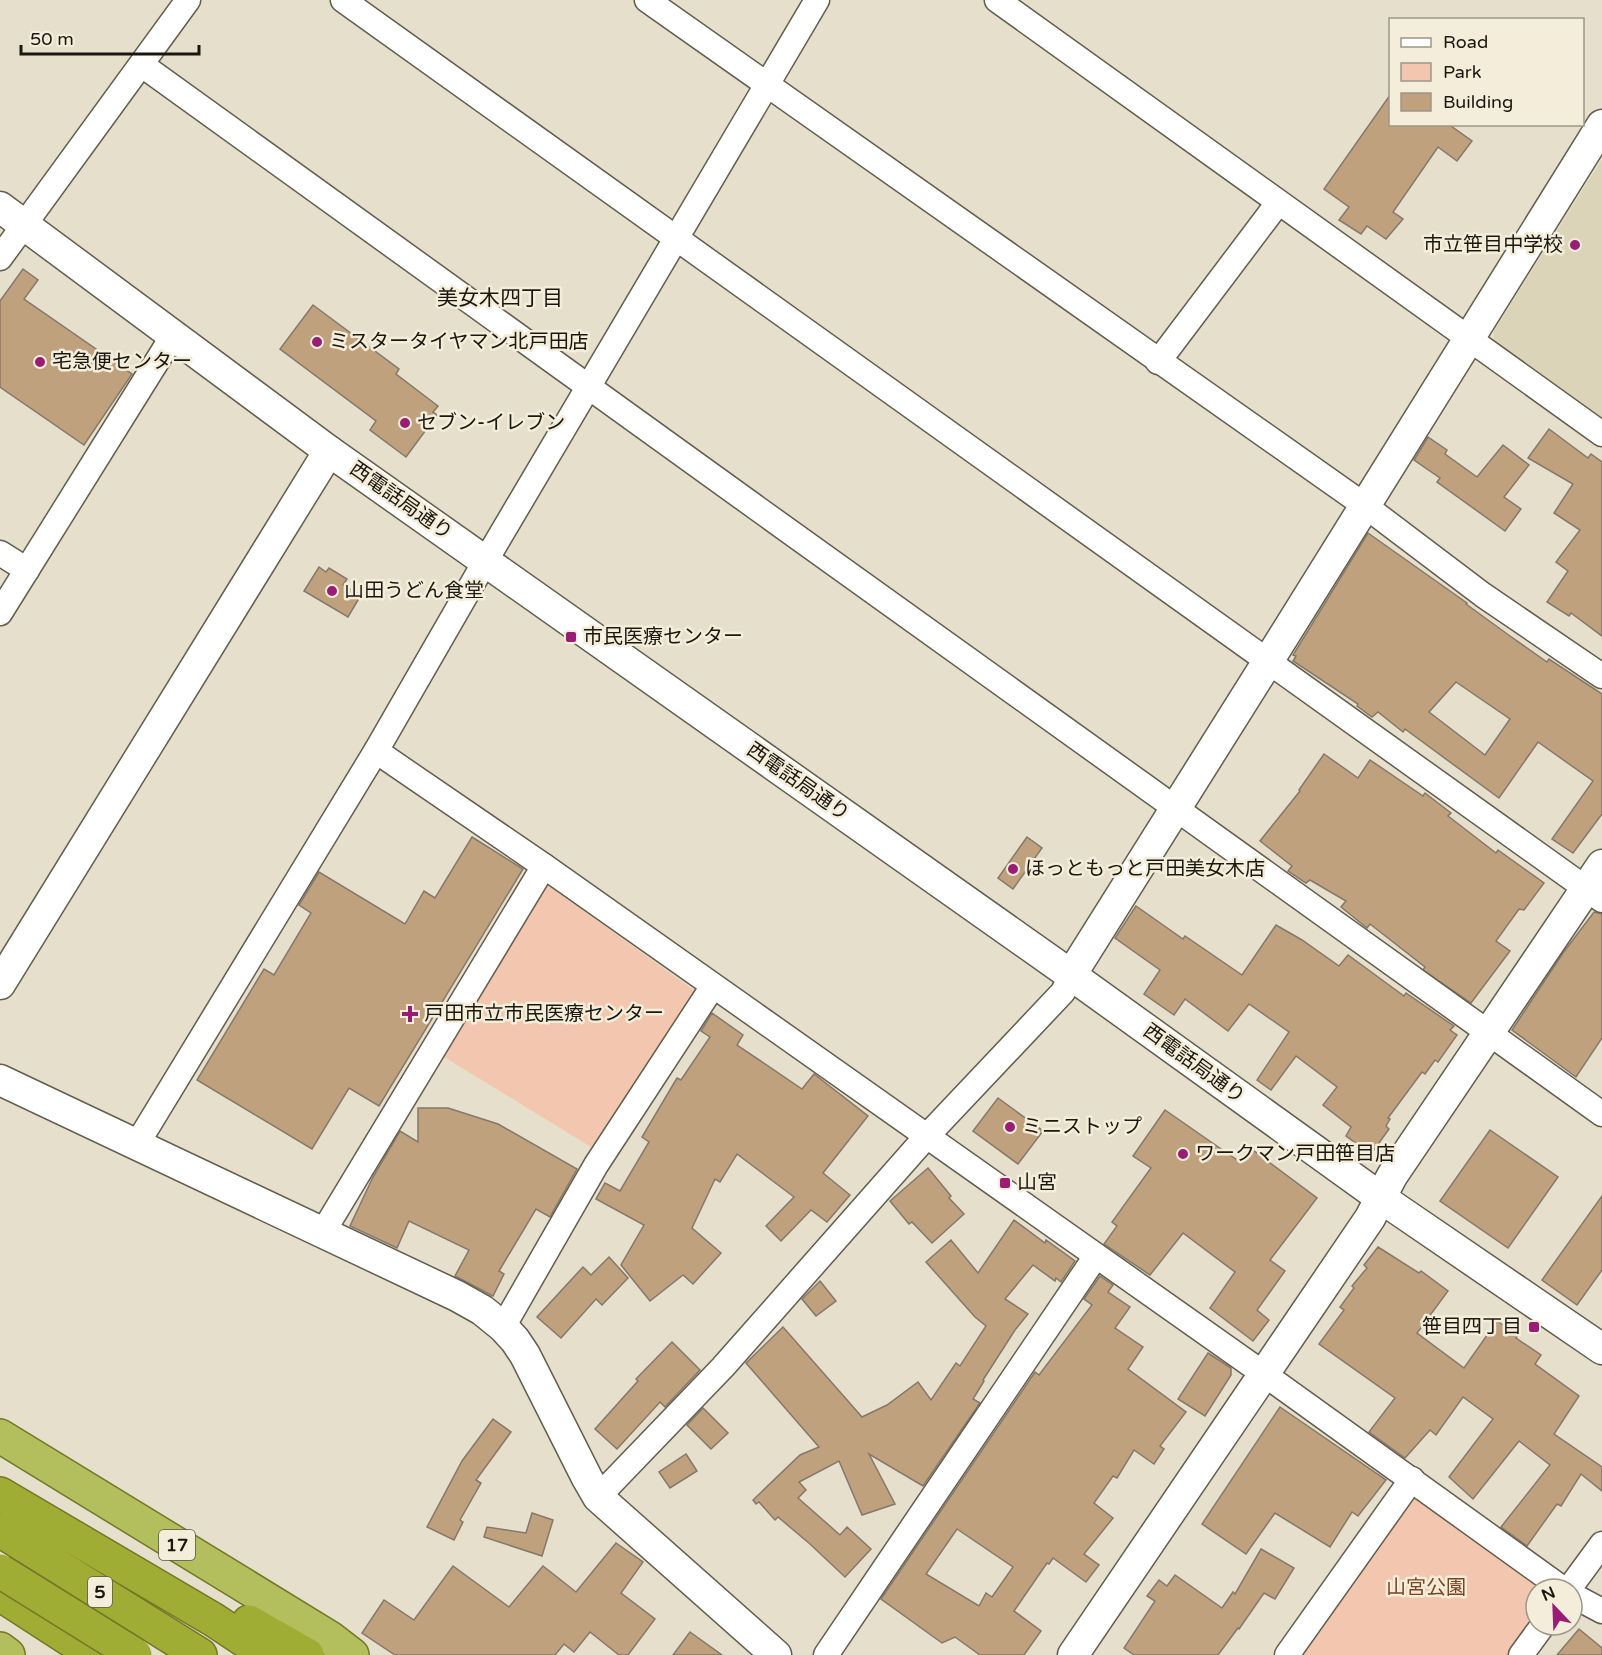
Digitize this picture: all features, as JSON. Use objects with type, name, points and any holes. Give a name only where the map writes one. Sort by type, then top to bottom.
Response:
[{"type":"highway","name":"17","points":[[0,1436],[330,1638],[352,1655]]},
{"type":"highway","points":[[0,1494],[80,1540],[218,1613],[307,1655]]},
{"type":"highway","points":[[0,1516],[246,1655]]},
{"type":"highway","name":"5","points":[[0,1530],[201,1655]]},
{"type":"highway","points":[[0,1538],[182,1655]]},
{"type":"highway","points":[[0,1561],[152,1655]]},
{"type":"highway","name":"5","points":[[0,1571],[135,1655]]},
{"type":"highway","points":[[0,1586],[88,1617]]},
{"type":"highway","points":[[0,1594],[94,1655]]},
{"type":"highway","points":[[0,1610],[65,1655]]},
{"type":"highway","points":[[218,1613],[267,1655]]},
{"type":"highway","points":[[0,1649],[8,1655]]},
{"type":"street","points":[[0,258],[188,0]]},
{"type":"street","points":[[344,0],[1269,661],[1597,885],[1488,1034],[1392,1176],[1370,1218],[1264,1374],[1084,1651]]},
{"type":"street","points":[[647,0],[1364,505],[1483,595],[1602,676]]},
{"type":"street","points":[[137,1144],[376,751],[486,560],[818,0]]},
{"type":"street","points":[[997,0],[1602,434]]},
{"type":"street","points":[[142,65],[1175,811],[1602,1114]]},
{"type":"street","points":[[598,1497],[723,1367],[926,1137],[1063,992],[1071,975],[1602,125]]},
{"type":"street","points":[[1158,362],[1278,203]]},
{"type":"street","name":"西電話局通り","points":[[0,207],[329,451],[1071,975],[1381,1198],[1602,1349]]},
{"type":"street","points":[[0,613],[174,334]]},
{"type":"street","points":[[0,984],[329,451]]},
{"type":"street","points":[[0,553],[27,570]]},
{"type":"street","points":[[376,751],[544,866],[1264,1374],[1547,1577]]},
{"type":"street","points":[[322,1232],[544,866]]},
{"type":"street","points":[[503,1327],[596,1165],[713,986]]},
{"type":"street","points":[[0,1080],[457,1296],[482,1310],[503,1327],[525,1355],[598,1497],[776,1655]]},
{"type":"street","points":[[826,1655],[1096,1256]]},
{"type":"street","points":[[1287,1655],[1412,1479]]},
{"type":"street","points":[[1578,1577],[1602,1544]]},
{"type":"street","points":[[1584,1601],[1602,1611]]},
{"type":"street","points":[[1521,1655],[1534,1637]]},
{"type":"shaded area","name":"市立笹目中学校","points":[[1602,159],[1602,419],[1494,342],[1494,331]]},
{"type":"green space","points":[[546,884],[695,991],[591,1147],[441,1055]]},
{"type":"green space","name":"山宮公園","points":[[1416,1497],[1526,1577],[1524,1577],[1524,1633],[1508,1655],[1300,1655],[1406,1500]]},
{"type":"building","points":[[1389,96],[1389,126],[1451,126],[1472,141],[1457,161],[1438,147],[1393,212],[1403,219],[1386,239],[1367,226],[1361,234],[1339,220],[1349,207],[1324,189]]},
{"type":"building","points":[[23,269],[38,280],[24,299],[132,374],[84,445],[0,387],[0,301]]},
{"type":"building","points":[[313,305],[399,369],[396,374],[438,406],[433,412],[437,415],[406,457],[370,430],[376,421],[280,349]]},
{"type":"building","points":[[1549,429],[1588,458],[1591,454],[1602,462],[1602,636],[1571,613],[1569,616],[1547,602],[1568,571],[1556,562],[1580,530],[1554,513],[1573,484],[1528,458]]},
{"type":"building","points":[[1428,437],[1447,450],[1445,454],[1477,477],[1503,445],[1529,465],[1504,497],[1521,509],[1505,531],[1437,482],[1440,478],[1414,460]]},
{"type":"building","points":[[1368,533],[1547,662],[1549,659],[1602,694],[1602,814],[1573,853],[1552,839],[1593,781],[1538,742],[1499,798],[1405,729],[1403,732],[1378,712],[1372,717],[1357,706],[1358,704],[1293,661],[1296,656],[1293,655]],"holes":[[[1456,682],[1510,719],[1485,755],[1429,712]]]},
{"type":"building","points":[[319,567],[326,572],[329,568],[347,579],[343,585],[361,595],[348,617],[304,591]]},
{"type":"building","points":[[1324,754],[1358,778],[1370,760],[1423,796],[1425,793],[1451,813],[1448,816],[1496,853],[1498,850],[1544,883],[1524,910],[1519,909],[1496,941],[1510,951],[1471,1003],[1423,970],[1425,967],[1370,924],[1367,928],[1341,907],[1346,901],[1310,880],[1306,883],[1288,871],[1292,866],[1260,841],[1300,791]]},
{"type":"building","points":[[472,837],[523,869],[379,1106],[349,1088],[312,1149],[197,1080],[264,969],[274,975],[311,913],[299,905],[319,872],[405,924],[424,891],[435,898]]},
{"type":"building","points":[[1027,837],[1042,848],[1013,889],[998,878]]},
{"type":"building","points":[[1136,906],[1183,939],[1185,936],[1242,975],[1276,925],[1339,966],[1348,955],[1404,996],[1406,993],[1454,1026],[1450,1030],[1457,1035],[1438,1062],[1435,1060],[1425,1074],[1422,1072],[1388,1118],[1390,1119],[1386,1126],[1389,1129],[1371,1154],[1346,1136],[1351,1127],[1323,1105],[1337,1087],[1296,1056],[1271,1090],[1257,1080],[1289,1032],[1249,1004],[1228,1031],[1185,999],[1174,1015],[1144,994],[1160,970],[1115,938]]},
{"type":"building","points":[[1594,912],[1602,914],[1602,1038],[1576,1077],[1512,1030],[1563,953]]},
{"type":"building","points":[[712,1013],[743,1035],[737,1045],[802,1089],[814,1074],[868,1116],[823,1173],[850,1195],[827,1222],[811,1210],[781,1241],[766,1226],[794,1197],[737,1154],[720,1182],[715,1179],[692,1228],[721,1253],[693,1284],[683,1275],[650,1301],[621,1265],[644,1225],[596,1199],[605,1183],[620,1191],[649,1142],[642,1137],[677,1078],[681,1080],[710,1037],[701,1031]]},
{"type":"building","points":[[998,1098],[1043,1131],[1018,1164],[973,1131]]},
{"type":"building","points":[[418,1108],[448,1108],[498,1124],[577,1169],[550,1217],[536,1209],[499,1271],[504,1274],[493,1296],[455,1276],[469,1250],[409,1221],[397,1248],[350,1226],[373,1177],[400,1131],[418,1142]]},
{"type":"building","points":[[1165,1110],[1240,1162],[1250,1148],[1317,1198],[1270,1260],[1285,1271],[1257,1310],[1269,1320],[1253,1341],[1210,1308],[1235,1272],[1183,1233],[1150,1275],[1104,1244],[1117,1226],[1112,1222],[1151,1168],[1133,1156]]},
{"type":"building","points":[[1490,1130],[1558,1177],[1508,1248],[1440,1201]]},
{"type":"building","points":[[928,1168],[951,1196],[949,1198],[964,1214],[932,1243],[912,1222],[909,1224],[890,1201]]},
{"type":"building","points":[[1602,1196],[1602,1270],[1577,1305],[1542,1280]]},
{"type":"building","points":[[1014,1220],[1075,1261],[1061,1282],[1056,1278],[1055,1281],[1033,1265],[1005,1299],[1028,1314],[983,1380],[973,1399],[980,1403],[923,1486],[869,1454],[895,1504],[862,1515],[839,1461],[799,1482],[806,1490],[798,1498],[840,1535],[847,1527],[871,1549],[845,1577],[778,1517],[775,1520],[759,1502],[756,1504],[753,1500],[800,1455],[819,1447],[746,1363],[783,1327],[862,1417],[887,1405],[918,1382],[931,1400],[956,1363],[960,1366],[986,1326],[975,1317],[926,1262],[951,1240],[978,1273]]},
{"type":"building","points":[[1378,1247],[1419,1273],[1421,1271],[1448,1291],[1417,1333],[1464,1368],[1497,1321],[1518,1335],[1516,1338],[1541,1355],[1535,1364],[1579,1396],[1554,1434],[1602,1467],[1602,1491],[1581,1474],[1561,1506],[1557,1504],[1527,1546],[1501,1527],[1550,1465],[1519,1441],[1473,1499],[1449,1477],[1493,1419],[1463,1397],[1436,1435],[1430,1430],[1405,1458],[1369,1432],[1395,1398],[1319,1344],[1344,1310],[1340,1307],[1354,1288],[1352,1286],[1367,1268],[1364,1265]]},
{"type":"building","points":[[609,1257],[628,1278],[602,1305],[596,1299],[561,1338],[537,1317],[583,1267],[591,1275]]},
{"type":"building","points":[[1100,1276],[1113,1285],[1108,1292],[1130,1307],[1115,1328],[1143,1347],[1128,1369],[1186,1412],[1160,1446],[1164,1449],[1154,1464],[1134,1450],[1117,1478],[1113,1476],[1094,1503],[1113,1518],[1084,1554],[1099,1565],[1086,1582],[1053,1558],[1049,1564],[1047,1563],[1014,1611],[1041,1631],[1024,1655],[980,1655],[955,1637],[942,1643],[881,1599],[1035,1372],[1039,1375],[1092,1305],[1084,1299]],"holes":[[[957,1529],[1013,1567],[992,1597],[986,1593],[979,1606],[926,1574]]]},
{"type":"building","points":[[820,1281],[836,1301],[816,1316],[802,1299]]},
{"type":"building","points":[[672,1342],[700,1370],[665,1407],[660,1402],[617,1449],[595,1429],[638,1381],[636,1379]]},
{"type":"building","points":[[1208,1353],[1231,1368],[1231,1375],[1205,1416],[1178,1399]]},
{"type":"building","points":[[1280,1407],[1386,1480],[1358,1516],[1352,1512],[1330,1547],[1275,1513],[1246,1554],[1202,1524]]},
{"type":"building","points":[[703,1408],[728,1433],[711,1449],[687,1425]]},
{"type":"building","points":[[493,1419],[511,1432],[476,1480],[481,1483],[460,1520],[463,1522],[454,1540],[427,1527],[462,1461]]},
{"type":"building","points":[[686,1454],[697,1471],[670,1488],[659,1472]]},
{"type":"building","points":[[532,1513],[553,1520],[542,1556],[484,1537],[487,1527],[526,1533]]},
{"type":"building","points":[[616,1543],[643,1562],[621,1593],[655,1619],[628,1655],[619,1655],[590,1632],[574,1652],[564,1644],[555,1655],[395,1655],[362,1633],[384,1600],[414,1620],[453,1566],[509,1607],[543,1566],[576,1592]]},
{"type":"building","points":[[1261,1549],[1294,1568],[1275,1599],[1264,1593],[1218,1655],[1134,1655],[1124,1648],[1155,1601],[1147,1596],[1159,1580],[1167,1586],[1175,1575],[1222,1608],[1233,1592],[1235,1594]]},
{"type":"building","points":[[690,1632],[722,1655],[673,1655]]},
{"type":"building","points":[[1584,1633],[1602,1648],[1602,1655],[1557,1655],[1572,1637],[1584,1637]]},
{"type":"place","name":"市立笹目中学校","points":[[1575,245]]},
{"type":"place","name":"ミスタータイヤマン北戸田店","points":[[317,342]]},
{"type":"place","name":"宅急便センター","points":[[40,362]]},
{"type":"place","name":"セブン-イレブン","points":[[405,423]]},
{"type":"place","name":"山田うどん食堂","points":[[332,591]]},
{"type":"place","name":"市民医療センター","points":[[571,637]]},
{"type":"place","name":"ほっともっと戸田美女木店","points":[[1013,869]]},
{"type":"place","name":"戸田市立市民医療センター","points":[[410,1014]]},
{"type":"place","name":"ミニストップ","points":[[1010,1127]]},
{"type":"place","name":"ワークマン戸田笹目店","points":[[1183,1154]]},
{"type":"place","name":"山宮","points":[[1005,1183]]},
{"type":"place","name":"笹目四丁目","points":[[1534,1327]]},
{"type":"district","name":"美女木四丁目","points":[[500,298]]}]
